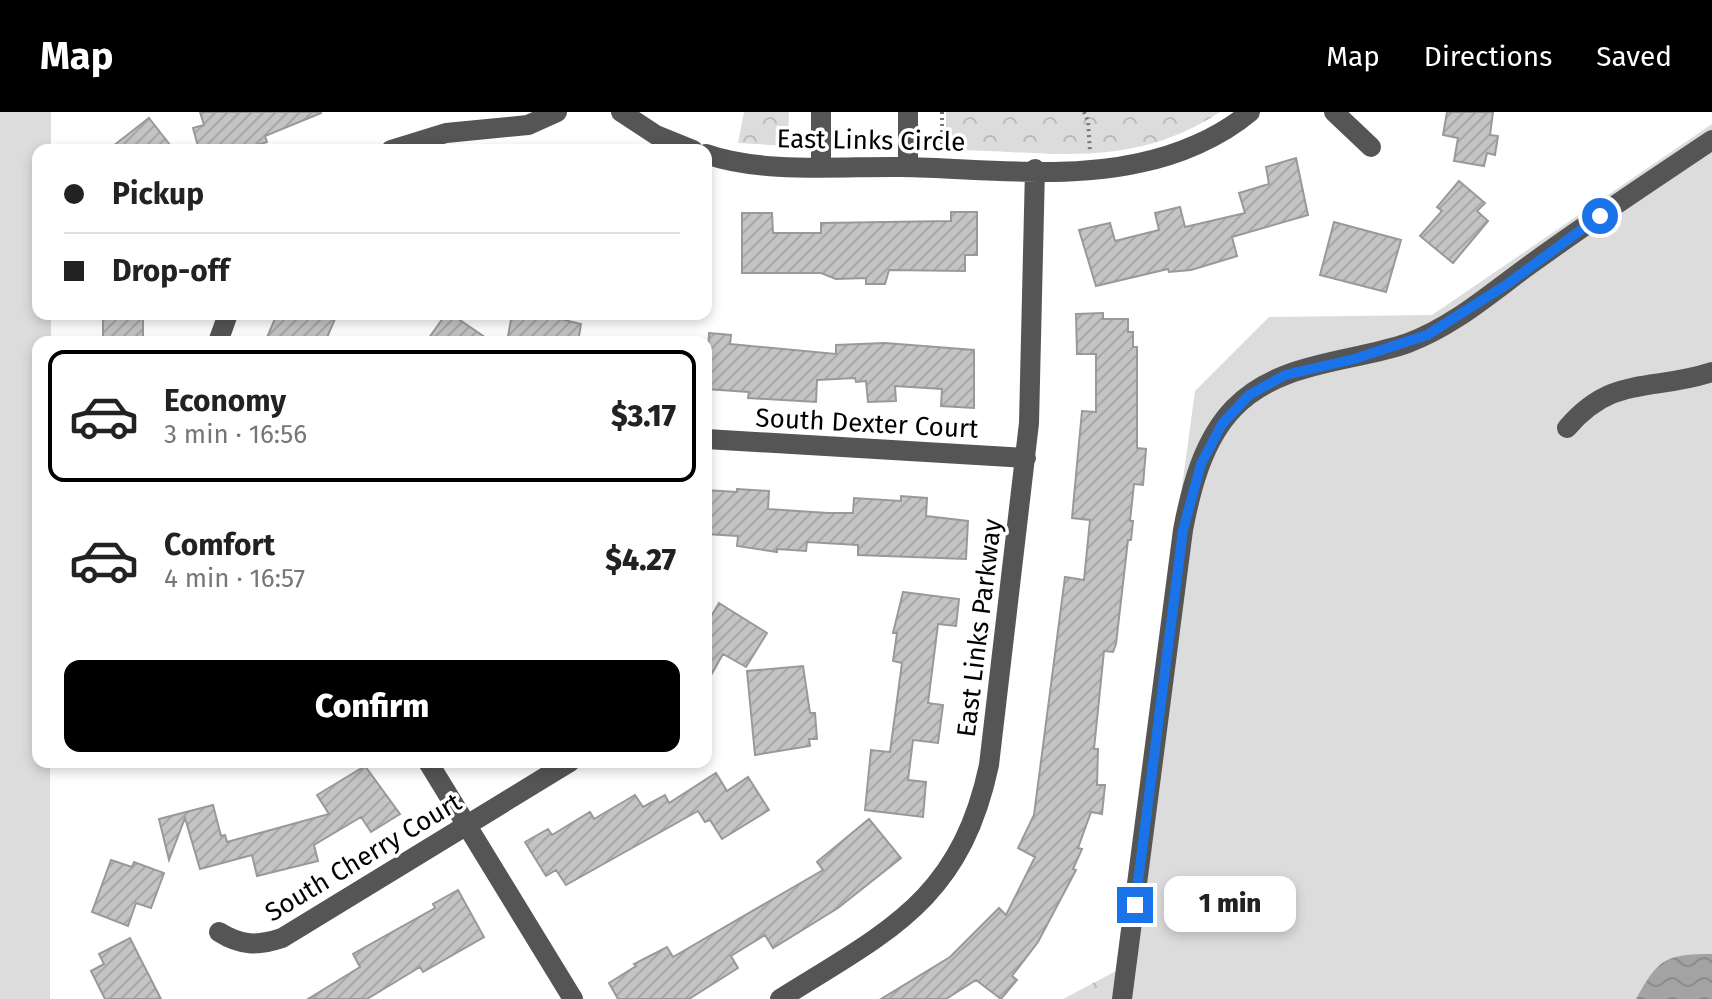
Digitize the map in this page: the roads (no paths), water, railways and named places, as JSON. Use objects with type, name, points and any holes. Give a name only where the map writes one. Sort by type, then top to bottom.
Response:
[{"type":"street","points":[[410,144],[446,133],[528,125],[557,112]]},
{"type":"street","points":[[621,112],[656,135],[678,144]]},
{"type":"street","points":[[821,112],[821,166]]},
{"type":"street","points":[[908,112],[908,167]]},
{"type":"street","name":"East Links Circle","points":[[712,155],[760,164],[1091,170],[1169,155],[1220,132],[1250,112]]},
{"type":"street","points":[[1334,112],[1371,147]]},
{"type":"street","points":[[1122,999],[1183,530],[1201,464],[1222,424],[1249,395],[1285,375],[1409,342],[1458,317],[1712,140]]},
{"type":"street","name":"East Links Parkway","points":[[780,999],[903,921],[940,883],[970,832],[989,765],[1026,458],[1035,169]]},
{"type":"street","points":[[1567,428],[1586,406],[1605,394],[1712,372]]},
{"type":"street","name":"South Dexter Court","points":[[712,439],[1026,458]]},
{"type":"street","points":[[432,768],[573,999]]},
{"type":"street","name":"South Cherry Court","points":[[219,932],[248,944],[282,938],[560,768]]},
{"type":"water","points":[[1712,954],[1712,999],[1636,999],[1657,967],[1665,962],[1683,955]]}]
